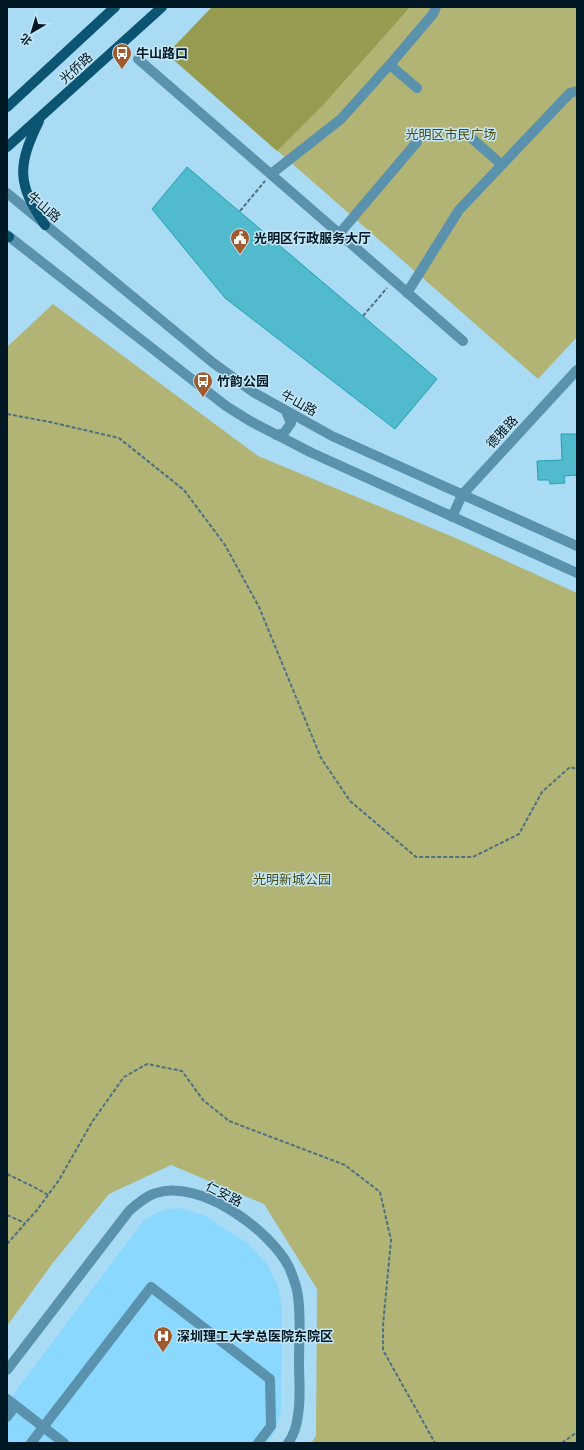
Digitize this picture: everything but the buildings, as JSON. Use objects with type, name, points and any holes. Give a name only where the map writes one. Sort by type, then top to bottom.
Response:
[{"type":"main road","name":"光侨路","points":[[8,105],[115,7]]},
{"type":"main road","name":"光侨路","points":[[7,147],[162,7]]},
{"type":"main road","points":[[41,116],[26,153],[22,175],[26,192],[45,225]]},
{"type":"street","points":[[271,174],[341,119],[390,65],[433,14],[436,7]]},
{"type":"street","points":[[138,59],[463,341]]},
{"type":"street","points":[[390,65],[417,88]]},
{"type":"street","points":[[407,293],[459,210],[570,93],[577,91]]},
{"type":"street","points":[[468,135],[502,165]]},
{"type":"street","points":[[339,234],[417,142]]},
{"type":"street","name":"牛山路","points":[[7,193],[212,362],[253,392],[332,436],[577,546]]},
{"type":"street","points":[[8,236],[226,406],[276,435],[577,573]]},
{"type":"street","name":"德雅路","points":[[452,517],[462,494],[577,370]]},
{"type":"street","points":[[276,435],[284,433],[290,423],[286,411]]},
{"type":"street","name":"仁安路","points":[[7,1370],[129,1211],[138,1203],[157,1193],[183,1191],[197,1194],[225,1208],[259,1231],[281,1254],[294,1280],[300,1308],[299,1402],[296,1425],[288,1443]]},
{"type":"street","points":[[31,1443],[151,1287],[270,1379],[271,1426],[258,1443]]},
{"type":"street","points":[[7,1417],[11,1403],[64,1443]]},
{"type":"path","points":[[240,211],[271,174]]},
{"type":"path","points":[[363,316],[393,281]]},
{"type":"path","points":[[7,414],[119,438],[184,490],[225,545],[259,607],[321,758],[350,801],[416,857],[473,857],[519,834],[542,792],[570,767],[577,769]]},
{"type":"path","points":[[7,1244],[48,1195],[92,1122],[124,1077],[147,1064],[182,1071],[203,1100],[229,1121],[345,1165],[380,1192],[391,1240],[383,1325],[383,1350],[435,1443]]},
{"type":"path","points":[[7,1174],[48,1195]]},
{"type":"path","points":[[7,1215],[25,1223]]},
{"type":"path","points":[[562,1443],[577,1432]]},
{"type":"shaded area","name":"深圳理工大学总医院东院区","points":[[179,1208],[204,1215],[248,1244],[267,1264],[278,1286],[282,1309],[281,1411],[275,1431],[270,1440],[267,1443],[7,1443],[7,1403],[143,1221],[166,1209]]},
{"type":"green space","name":"光明区市民广场","points":[[212,7],[577,7],[577,337],[538,379],[167,54]]},
{"type":"green space","points":[[212,7],[410,7],[323,105],[277,151],[167,54]]},
{"type":"green space","name":"光明新城公园","points":[[53,304],[258,456],[458,539],[577,593],[577,1443],[311,1443],[316,1436],[317,1289],[264,1204],[171,1165],[109,1194],[52,1264],[7,1326],[7,347]]},
{"type":"place","name":"牛山路口","points":[[122,70]]},
{"type":"place","name":"光明区行政服务大厅","points":[[240,255]]},
{"type":"place","name":"竹韵公园","points":[[203,398]]},
{"type":"place","name":"深圳理工大学总医院东院区","points":[[163,1353]]}]
